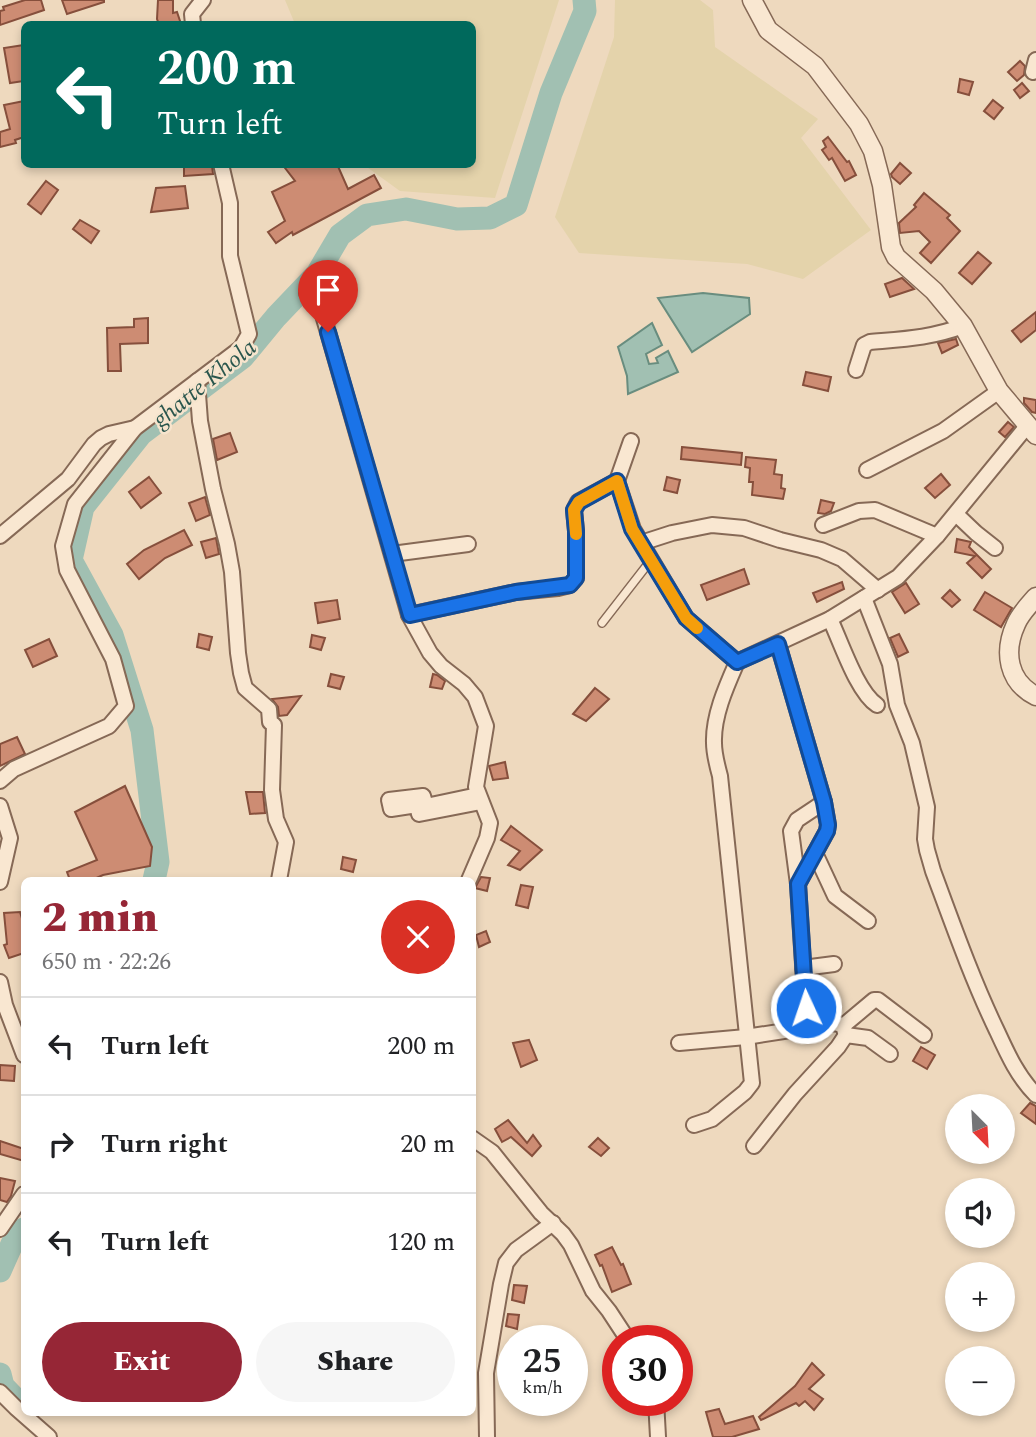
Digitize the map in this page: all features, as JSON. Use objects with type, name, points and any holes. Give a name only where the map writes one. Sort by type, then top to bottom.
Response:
[{"type":"street","points":[[192,21],[192,14],[203,0]]},
{"type":"street","points":[[694,1125],[712,1119],[752,1083],[714,741],[716,721],[737,662],[830,619],[898,577],[1032,431],[999,391],[963,326],[934,291],[896,257],[891,247],[882,185],[873,151],[859,124],[815,66],[768,30],[751,0]]},
{"type":"street","points":[[0,781],[14,769],[109,726],[127,706],[113,659],[67,570],[63,546],[75,504],[135,428],[241,348],[249,334],[230,256],[230,203],[222,168]]},
{"type":"street","points":[[307,293],[321,308],[410,615],[429,653],[475,697],[486,726],[477,787],[489,823],[487,838],[470,877]]},
{"type":"street","points":[[856,370],[864,345],[870,342],[943,334],[963,326]]},
{"type":"street","points":[[197,381],[200,421],[232,572],[241,673],[245,688],[269,709],[270,722],[274,725],[272,790],[276,818],[286,842],[280,877]]},
{"type":"street","points":[[867,470],[943,431],[999,391]]},
{"type":"street","points":[[0,536],[68,478],[101,438],[135,428]]},
{"type":"street","points":[[631,441],[617,481],[632,529],[686,618],[737,662]]},
{"type":"street","points":[[410,615],[516,592],[570,585],[576,578],[574,510],[579,502],[617,481]]},
{"type":"street","points":[[823,525],[859,511],[875,510],[937,536]]},
{"type":"street","points":[[956,514],[995,548]]},
{"type":"street","points":[[641,543],[671,533],[712,525],[744,528],[821,550],[842,559],[878,590]]},
{"type":"street","points":[[392,554],[468,544]]},
{"type":"street","points":[[1036,597],[1016,624],[1009,649],[1015,680],[1036,696]]},
{"type":"street","points":[[864,598],[890,664],[897,705],[912,743],[927,807],[925,839],[933,871],[983,1003],[1015,1070],[1036,1095]]},
{"type":"street","points":[[830,619],[863,690],[877,705]]},
{"type":"street","points":[[778,644],[824,802],[828,825],[798,884]]},
{"type":"street","points":[[423,796],[426,806],[480,798],[419,814],[417,806],[391,809],[389,800],[423,796]]},
{"type":"street","points":[[807,1028],[798,884],[791,831],[797,820],[824,802]]},
{"type":"street","points":[[0,806],[10,838],[0,882]]},
{"type":"street","points":[[815,853],[835,896],[868,921]]},
{"type":"street","points":[[803,968],[834,964]]},
{"type":"street","points":[[0,982],[5,1005],[21,1047]]},
{"type":"street","points":[[754,1146],[795,1094],[838,1047],[844,1030],[869,1003],[878,1000],[924,1035]]},
{"type":"street","points":[[679,1043],[746,1037],[836,1023],[844,1030],[869,1038],[890,1054]]},
{"type":"street","points":[[476,1141],[492,1152],[537,1208],[563,1234],[593,1291],[618,1325]]},
{"type":"street","points":[[0,1229],[21,1198]]},
{"type":"street","points":[[487,1437],[486,1373],[506,1263],[516,1250],[553,1223]]},
{"type":"street","points":[[0,1392],[21,1412]]},
{"type":"street","points":[[25,1416],[49,1437]]},
{"type":"street","points":[[657,1416],[659,1437]]},
{"type":"lane","points":[[602,623],[651,560]]},
{"type":"shaded area","points":[[285,0],[559,0],[495,198],[400,191],[368,168],[476,168],[476,21],[294,21]]},
{"type":"shaded area","points":[[615,0],[700,0],[713,10],[715,47],[818,119],[801,138],[871,230],[803,279],[747,264],[579,253],[555,217],[614,37]]},
{"type":"shaded area","points":[[703,293],[749,298],[750,314],[692,352],[658,298]]},
{"type":"shaded area","points":[[652,323],[662,345],[646,354],[649,364],[658,363],[656,358],[668,351],[678,372],[628,394],[627,376],[618,347]]},
{"type":"building","points":[[25,0],[41,0],[44,10],[0,25],[0,11],[4,10],[3,7]]},
{"type":"building","points":[[62,0],[104,0],[104,2],[67,14]]},
{"type":"building","points":[[158,0],[173,0],[173,13],[177,12],[180,21],[157,19]]},
{"type":"building","points":[[21,45],[21,81],[10,83],[4,48]]},
{"type":"building","points":[[1020,61],[1025,66],[1024,75],[1017,81],[1008,72]]},
{"type":"building","points":[[960,79],[973,82],[969,95],[958,92]]},
{"type":"building","points":[[1022,83],[1029,91],[1020,98],[1014,90]]},
{"type":"building","points":[[993,100],[1003,108],[994,119],[984,111]]},
{"type":"building","points":[[21,102],[21,138],[15,140],[16,143],[0,147],[0,132],[10,129],[4,105]]},
{"type":"building","points":[[828,137],[847,162],[849,161],[856,175],[845,181],[832,158],[829,160],[822,150],[826,147],[823,141]]},
{"type":"building","points":[[900,163],[911,173],[900,184],[891,174]]},
{"type":"building","points":[[184,168],[212,168],[213,174],[184,176]]},
{"type":"building","points":[[285,168],[339,168],[348,189],[374,175],[381,188],[293,235],[292,232],[276,243],[268,232],[285,221],[272,192],[295,181]]},
{"type":"building","points":[[46,181],[58,190],[41,214],[28,204]]},
{"type":"building","points":[[185,186],[188,208],[151,212],[156,188]]},
{"type":"building","points":[[924,193],[950,215],[947,218],[960,231],[931,263],[920,253],[930,242],[919,231],[900,233],[899,223],[916,207],[914,205]]},
{"type":"building","points":[[80,220],[99,231],[91,243],[73,229]]},
{"type":"building","points":[[978,252],[991,263],[972,284],[959,273]]},
{"type":"building","points":[[902,278],[914,289],[890,297],[885,284]]},
{"type":"building","points":[[1036,312],[1036,330],[1021,342],[1012,331]]},
{"type":"building","points":[[148,318],[148,343],[120,344],[121,371],[108,371],[107,328],[134,327],[134,319]]},
{"type":"building","points":[[956,339],[958,345],[942,353],[938,343]]},
{"type":"building","points":[[806,372],[831,377],[828,391],[803,385]]},
{"type":"building","points":[[1024,398],[1036,400],[1036,413],[1024,403]]},
{"type":"building","points":[[1008,422],[1014,427],[1005,437],[999,432]]},
{"type":"building","points":[[230,433],[237,452],[217,460],[213,439]]},
{"type":"building","points":[[682,447],[742,453],[741,465],[681,459]]},
{"type":"building","points":[[746,457],[776,460],[774,474],[782,475],[781,488],[785,489],[783,499],[752,495],[753,482],[749,482],[750,468],[745,467]]},
{"type":"building","points":[[941,474],[950,485],[935,498],[925,488]]},
{"type":"building","points":[[149,477],[161,493],[141,508],[129,492]]},
{"type":"building","points":[[667,477],[680,480],[677,493],[664,490]]},
{"type":"building","points":[[205,497],[210,515],[196,521],[189,503]]},
{"type":"building","points":[[821,500],[834,503],[831,511],[818,513]]},
{"type":"building","points":[[184,530],[192,545],[165,558],[139,579],[127,564],[144,550]]},
{"type":"building","points":[[216,538],[219,554],[206,558],[201,542]]},
{"type":"building","points":[[957,539],[971,542],[969,547],[991,569],[982,578],[967,563],[975,556],[955,552]]},
{"type":"building","points":[[744,569],[749,584],[707,600],[701,585]]},
{"type":"building","points":[[842,582],[844,589],[817,602],[813,593]]},
{"type":"building","points":[[906,583],[919,604],[905,613],[892,592]]},
{"type":"building","points":[[950,590],[960,600],[952,607],[942,598]]},
{"type":"building","points":[[985,592],[1012,608],[1001,627],[974,610]]},
{"type":"building","points":[[337,600],[340,619],[318,623],[315,603]]},
{"type":"building","points":[[199,634],[212,637],[209,650],[197,647]]},
{"type":"building","points":[[899,634],[908,652],[898,657],[890,638]]},
{"type":"building","points":[[312,635],[325,638],[321,650],[310,647]]},
{"type":"building","points":[[49,639],[57,656],[33,667],[25,650]]},
{"type":"building","points":[[331,674],[344,677],[340,689],[328,686]]},
{"type":"building","points":[[433,674],[445,681],[442,689],[430,687]]},
{"type":"building","points":[[595,688],[609,699],[586,721],[573,714]]},
{"type":"building","points":[[301,696],[287,715],[279,716],[278,707],[272,699]]},
{"type":"building","points":[[17,737],[25,754],[0,766],[0,744]]},
{"type":"building","points":[[505,762],[508,778],[493,780],[489,766]]},
{"type":"building","points":[[125,786],[152,847],[150,866],[99,877],[69,877],[67,872],[97,860],[75,812]]},
{"type":"building","points":[[246,792],[263,792],[265,813],[250,814]]},
{"type":"building","points":[[511,826],[542,850],[520,870],[508,865],[520,851],[501,840]]},
{"type":"building","points":[[343,857],[356,860],[353,872],[341,869]]},
{"type":"building","points":[[481,877],[490,878],[487,891],[476,886]]},
{"type":"building","points":[[521,885],[533,887],[528,908],[516,905]]},
{"type":"building","points":[[20,912],[21,915],[21,954],[9,958],[4,945],[7,944],[4,913]]},
{"type":"building","points":[[486,931],[490,942],[479,947],[476,935]]},
{"type":"building","points":[[529,1040],[537,1060],[521,1067],[513,1043]]},
{"type":"building","points":[[921,1047],[935,1055],[927,1069],[913,1061]]},
{"type":"building","points":[[0,1065],[15,1066],[14,1081],[0,1080]]},
{"type":"building","points":[[1030,1103],[1036,1106],[1036,1124],[1021,1113]]},
{"type":"building","points":[[508,1120],[527,1143],[533,1135],[541,1146],[532,1156],[511,1137],[502,1142],[495,1129]]},
{"type":"building","points":[[598,1138],[609,1148],[601,1156],[589,1147]]},
{"type":"building","points":[[0,1141],[21,1148],[21,1160],[0,1154]]},
{"type":"building","points":[[0,1178],[15,1181],[7,1202],[0,1200]]},
{"type":"building","points":[[612,1247],[631,1284],[612,1292],[602,1265],[600,1266],[595,1255]]},
{"type":"building","points":[[514,1285],[527,1286],[524,1303],[512,1300]]},
{"type":"building","points":[[508,1314],[519,1315],[518,1325],[506,1325]]},
{"type":"building","points":[[812,1363],[824,1375],[809,1389],[823,1399],[814,1410],[805,1401],[799,1406],[796,1403],[761,1420],[759,1417],[795,1386]]},
{"type":"building","points":[[719,1409],[725,1424],[753,1416],[759,1429],[732,1437],[713,1437],[706,1412]]},
{"type":"waterway","name":"ghatte Khola","points":[[155,877],[158,862],[142,730],[112,635],[71,560],[83,507],[141,434],[243,357],[317,274],[340,235],[367,215],[406,209],[457,219],[490,218],[516,205],[551,93],[585,11],[584,0]]},
{"type":"waterway","name":"ghatte Khola","points":[[0,1271],[12,1244],[21,1233]]},
{"type":"waterway","name":"ghatte Khola","points":[[0,1374],[3,1386],[21,1405]]},
{"type":"slow traffic","points":[[576,534],[574,510],[579,502],[617,481],[632,529],[686,618],[697,628]]},
{"type":"route","points":[[328,332],[410,615],[516,592],[570,585],[576,578],[574,510],[579,502],[617,481],[632,529],[686,618],[737,662],[778,644],[824,802],[828,825],[798,884],[806,1008]]}]
